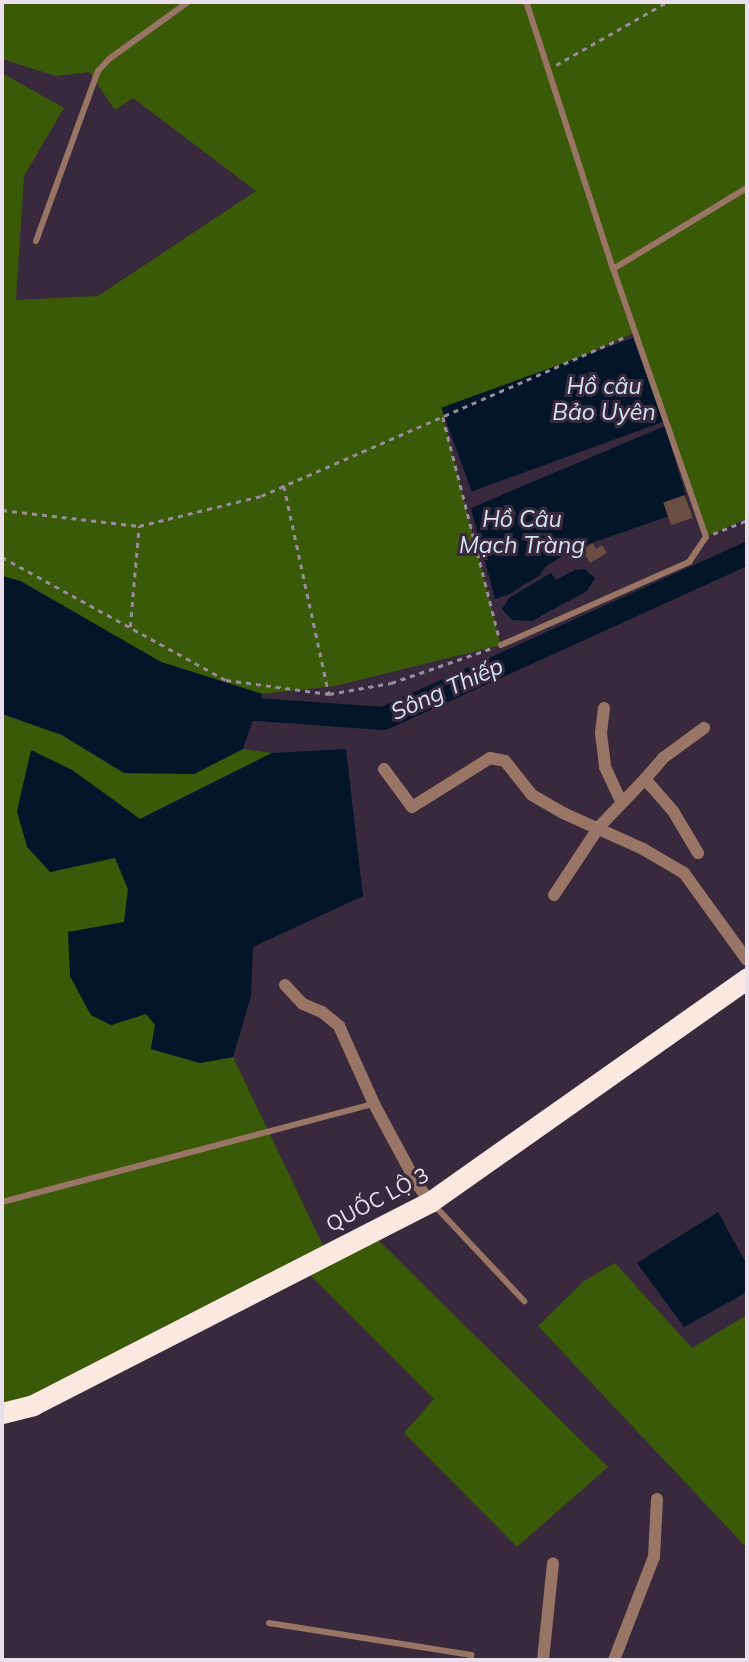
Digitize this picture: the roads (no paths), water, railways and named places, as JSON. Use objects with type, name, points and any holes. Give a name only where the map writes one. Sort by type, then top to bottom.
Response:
[{"type":"highway","name":"QUỐC LỘ 3","points":[[2,1413],[33,1405],[430,1202],[747,978]]},
{"type":"street","points":[[604,708],[601,733],[605,767],[621,801]]},
{"type":"street","points":[[554,895],[599,827],[621,801],[663,758],[704,727]]},
{"type":"street","points":[[384,769],[412,807],[490,758],[505,761],[532,795],[563,813],[599,827],[684,873],[747,960]]},
{"type":"street","points":[[645,779],[673,811],[698,853]]},
{"type":"street","points":[[285,985],[303,1004],[322,1012],[339,1026],[374,1104],[430,1202]]},
{"type":"street","points":[[614,1660],[654,1557],[657,1499]]},
{"type":"street","points":[[543,1660],[552,1564]]},
{"type":"lane","points":[[36,241],[98,71],[109,59],[188,2]]},
{"type":"lane","points":[[501,645],[689,562],[706,537],[612,269],[550,69],[526,2]]},
{"type":"lane","points":[[612,269],[747,188]]},
{"type":"lane","points":[[2,1202],[374,1104]]},
{"type":"lane","points":[[430,1202],[524,1301]]},
{"type":"lane","points":[[269,1623],[471,1655],[471,1660]]},
{"type":"water","name":"Hồ câu Bảo Uyên","points":[[633,338],[663,422],[472,491],[441,408]]},
{"type":"water","name":"Hồ Câu Mạch Tràng","points":[[665,426],[690,509],[574,549],[546,566],[540,575],[508,595],[495,599],[471,508]]},
{"type":"water","points":[[585,569],[595,578],[587,591],[532,621],[512,620],[502,609],[509,598],[551,573],[556,580],[575,570]]},
{"type":"water","points":[[2,576],[20,581],[161,662],[262,694],[243,749],[194,774],[124,773],[62,735],[2,714]]},
{"type":"water","points":[[346,749],[363,896],[253,947],[251,996],[233,1057],[200,1063],[151,1049],[155,1025],[146,1014],[111,1025],[91,1015],[70,976],[68,932],[124,922],[128,889],[115,858],[50,872],[27,847],[17,811],[31,750],[72,770],[140,819],[272,753]]},
{"type":"water","points":[[718,1212],[747,1265],[747,1292],[684,1327],[637,1263]]},
{"type":"waterway","name":"Sông Thiếp","points":[[229,707],[383,718],[747,553]]}]
